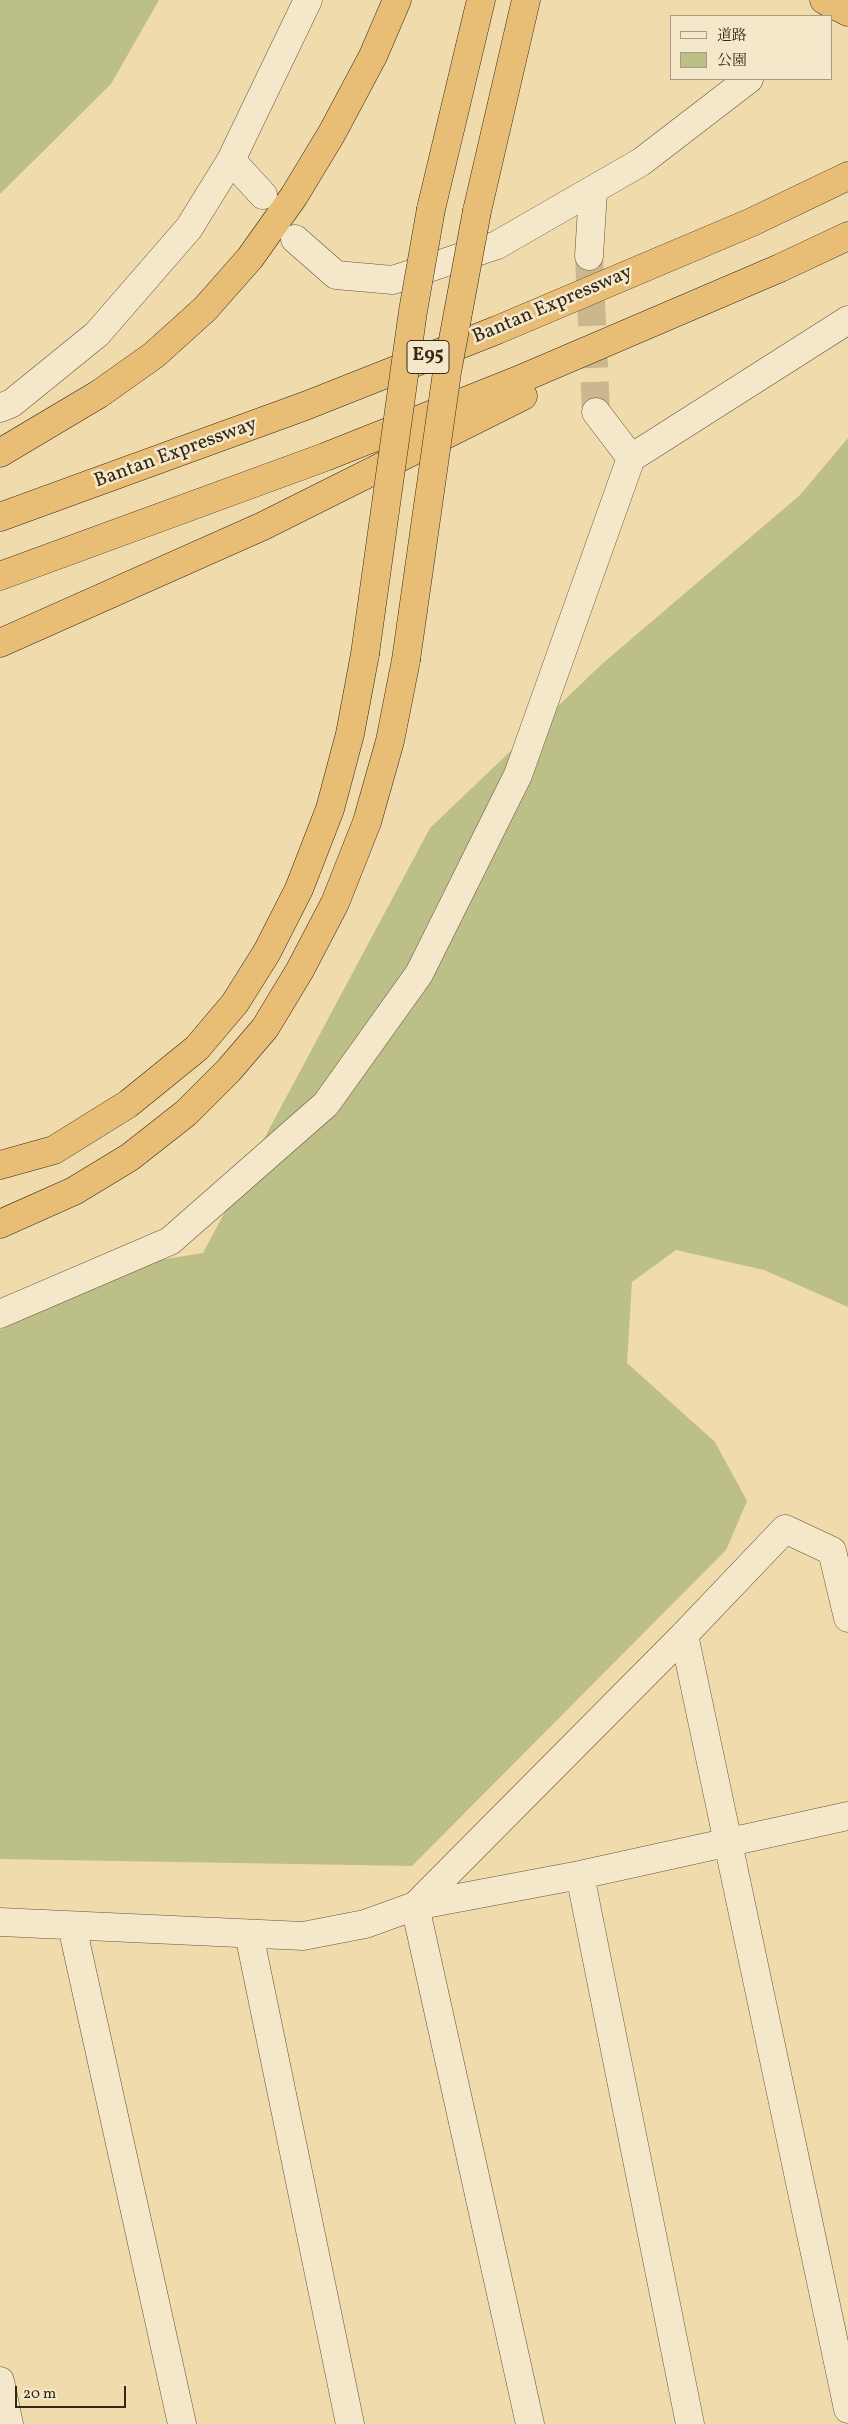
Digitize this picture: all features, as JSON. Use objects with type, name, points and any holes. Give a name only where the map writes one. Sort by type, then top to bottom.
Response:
[{"type":"highway","points":[[0,453],[99,394],[154,354],[204,309],[250,258],[294,196],[332,134],[373,56],[397,0]]},
{"type":"highway","points":[[0,1165],[54,1150],[128,1104],[197,1048],[235,1003],[267,952],[298,889],[330,809],[350,734],[365,654],[413,311],[431,209],[481,0]]},
{"type":"highway","points":[[0,1224],[74,1191],[130,1157],[186,1113],[229,1070],[265,1028],[300,970],[335,903],[367,822],[390,741],[406,660],[447,372],[477,211],[526,0]]},
{"type":"highway","points":[[824,0],[848,12]]},
{"type":"highway","name":"Bantan Expressway","points":[[0,518],[305,406],[497,330],[752,222],[848,176]]},
{"type":"highway","points":[[0,643],[263,526],[780,268],[848,236]]},
{"type":"highway","points":[[0,576],[99,542],[353,446],[516,381],[780,268]]},
{"type":"street","points":[[0,408],[12,403],[97,334],[189,228],[231,160],[308,0]]},
{"type":"street","points":[[295,239],[336,275],[393,280],[497,245],[641,162],[748,80]]},
{"type":"street","points":[[231,160],[263,195]]},
{"type":"street","points":[[589,256],[592,191]]},
{"type":"street","points":[[0,1314],[170,1241],[326,1104],[419,974],[518,775],[631,458],[848,320]]},
{"type":"street","points":[[596,412],[631,458]]},
{"type":"street","points":[[415,1906],[785,1529],[832,1551],[848,1618]]},
{"type":"street","points":[[684,1634],[730,1842],[848,2409]]},
{"type":"street","points":[[0,1922],[303,1936],[365,1924],[415,1906],[580,1876],[848,1816]]},
{"type":"street","points":[[580,1876],[690,2424]]},
{"type":"street","points":[[415,1906],[530,2424]]},
{"type":"street","points":[[72,1926],[182,2424]]},
{"type":"street","points":[[249,1934],[350,2424]]},
{"type":"street","points":[[0,2381],[8,2424]]},
{"type":"green space","points":[[0,0],[159,0],[111,84],[0,194]]},
{"type":"green space","points":[[848,438],[848,1307],[764,1270],[676,1250],[632,1282],[627,1363],[715,1442],[747,1501],[726,1550],[412,1866],[0,1859],[0,1330],[71,1296],[85,1272],[203,1253],[430,828],[602,664],[800,495]]},
{"type":"tunnel","points":[[589,256],[596,412]]}]
